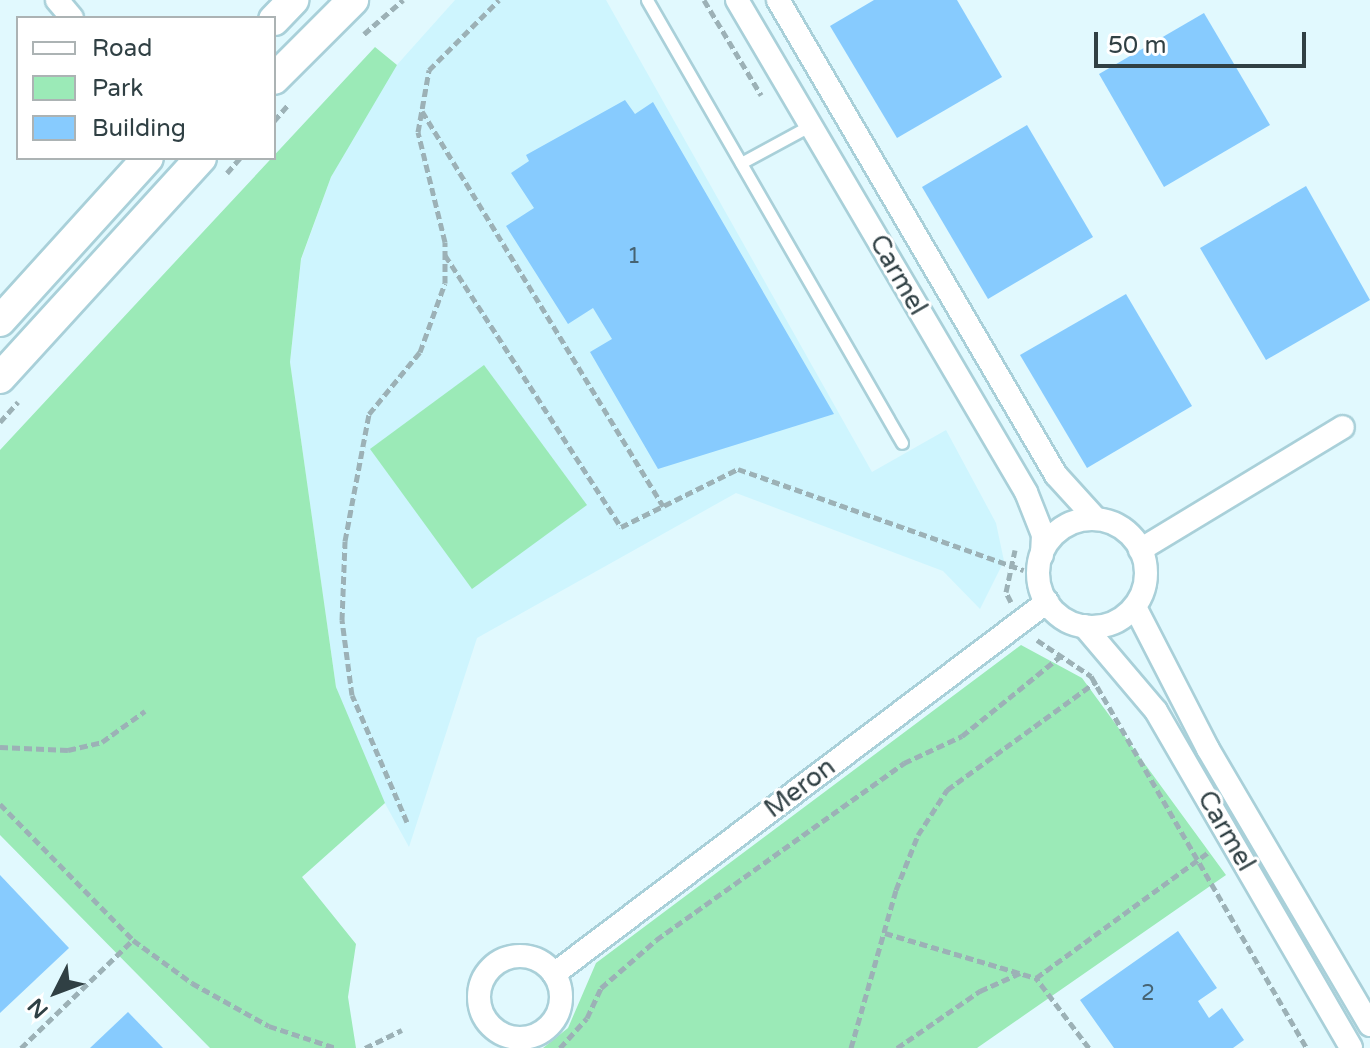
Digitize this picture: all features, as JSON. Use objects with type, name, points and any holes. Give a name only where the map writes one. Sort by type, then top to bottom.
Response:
[{"type":"street","points":[[57,0],[70,16]]},
{"type":"street","points":[[276,18],[293,0]]},
{"type":"street","points":[[276,77],[353,0]]},
{"type":"street","name":"Carmel","points":[[737,0],[1026,492],[1043,535],[1040,565]]},
{"type":"street","name":"Carmel","points":[[778,0],[1056,475],[1096,519]]},
{"type":"street","points":[[0,321],[146,160]]},
{"type":"street","points":[[0,378],[199,160]]},
{"type":"street","points":[[1140,550],[1343,427]]},
{"type":"street","points":[[1096,519],[1126,531],[1140,550],[1146,575],[1135,607],[1115,623],[1084,626],[1047,602],[1040,565],[1061,530],[1096,519]]},
{"type":"street","name":"Meron","points":[[554,974],[1047,602]]},
{"type":"street","name":"Carmel","points":[[1135,607],[1208,749],[1370,1025]]},
{"type":"street","name":"Carmel","points":[[1084,626],[1122,665],[1229,838],[1344,1045]]},
{"type":"lane","points":[[647,0],[902,443]]},
{"type":"lane","points":[[741,163],[811,125]]},
{"type":"path","points":[[407,822],[352,695],[342,620],[345,541],[369,414],[420,352],[436,321],[444,254],[418,132],[429,70],[499,0]]},
{"type":"path","points":[[704,0],[763,97]]},
{"type":"path","points":[[422,110],[663,506]]},
{"type":"path","points":[[444,254],[621,527],[738,469],[1012,566],[1040,565]]},
{"type":"path","points":[[1016,535],[1006,592],[1021,622],[1095,683],[1307,1048]]},
{"type":"path","points":[[560,1048],[587,1018],[601,988],[656,940],[904,763],[962,736],[1062,655]]},
{"type":"path","points":[[851,1048],[918,835],[947,790],[1122,665]]},
{"type":"path","points":[[0,747],[68,750],[102,742],[145,711]]},
{"type":"path","points":[[0,804],[133,940],[269,1026],[336,1048]]},
{"type":"path","points":[[0,820],[7,813]]},
{"type":"path","points":[[1036,978],[1229,838]]},
{"type":"path","points":[[885,933],[1036,978],[1089,1048]]},
{"type":"path","points":[[21,1048],[133,940]]},
{"type":"path","points":[[897,1048],[980,991],[1020,973]]},
{"type":"path","points":[[365,1048],[402,1030]]},
{"type":"shaded area","points":[[455,0],[606,0],[872,472],[946,430],[996,523],[1004,561],[980,609],[943,571],[736,493],[477,638],[409,847],[366,769],[336,687],[290,362],[301,260],[331,177],[387,76]]},
{"type":"green space","points":[[375,47],[397,65],[331,177],[301,259],[290,362],[336,687],[385,803],[302,877],[356,944],[348,997],[356,1048],[210,1048],[0,835],[0,450],[270,160],[276,160],[276,153]]},
{"type":"green space","points":[[484,365],[587,505],[472,589],[370,449]]},
{"type":"green space","points":[[1021,645],[1082,678],[1226,875],[977,1048],[543,1048],[568,1028],[596,963]]},
{"type":"building","points":[[874,0],[957,0],[1002,77],[897,138],[830,26]]},
{"type":"building","points":[[1204,13],[1270,125],[1164,187],[1099,74]]},
{"type":"building","points":[[625,100],[635,114],[653,102],[834,414],[658,469],[590,352],[612,339],[593,308],[568,324],[506,226],[534,208],[511,173],[529,161],[526,155]]},
{"type":"building","points":[[1027,125],[1093,237],[988,299],[922,187]]},
{"type":"building","points":[[1306,186],[1370,300],[1266,360],[1200,248]]},
{"type":"building","points":[[1126,294],[1192,406],[1087,468],[1020,355]]},
{"type":"building","points":[[0,875],[69,948],[0,1013]]},
{"type":"building","points":[[1178,931],[1217,988],[1198,1001],[1209,1018],[1222,1008],[1244,1040],[1233,1048],[1114,1048],[1080,1000]]},
{"type":"building","points":[[128,1012],[163,1048],[90,1048]]}]
